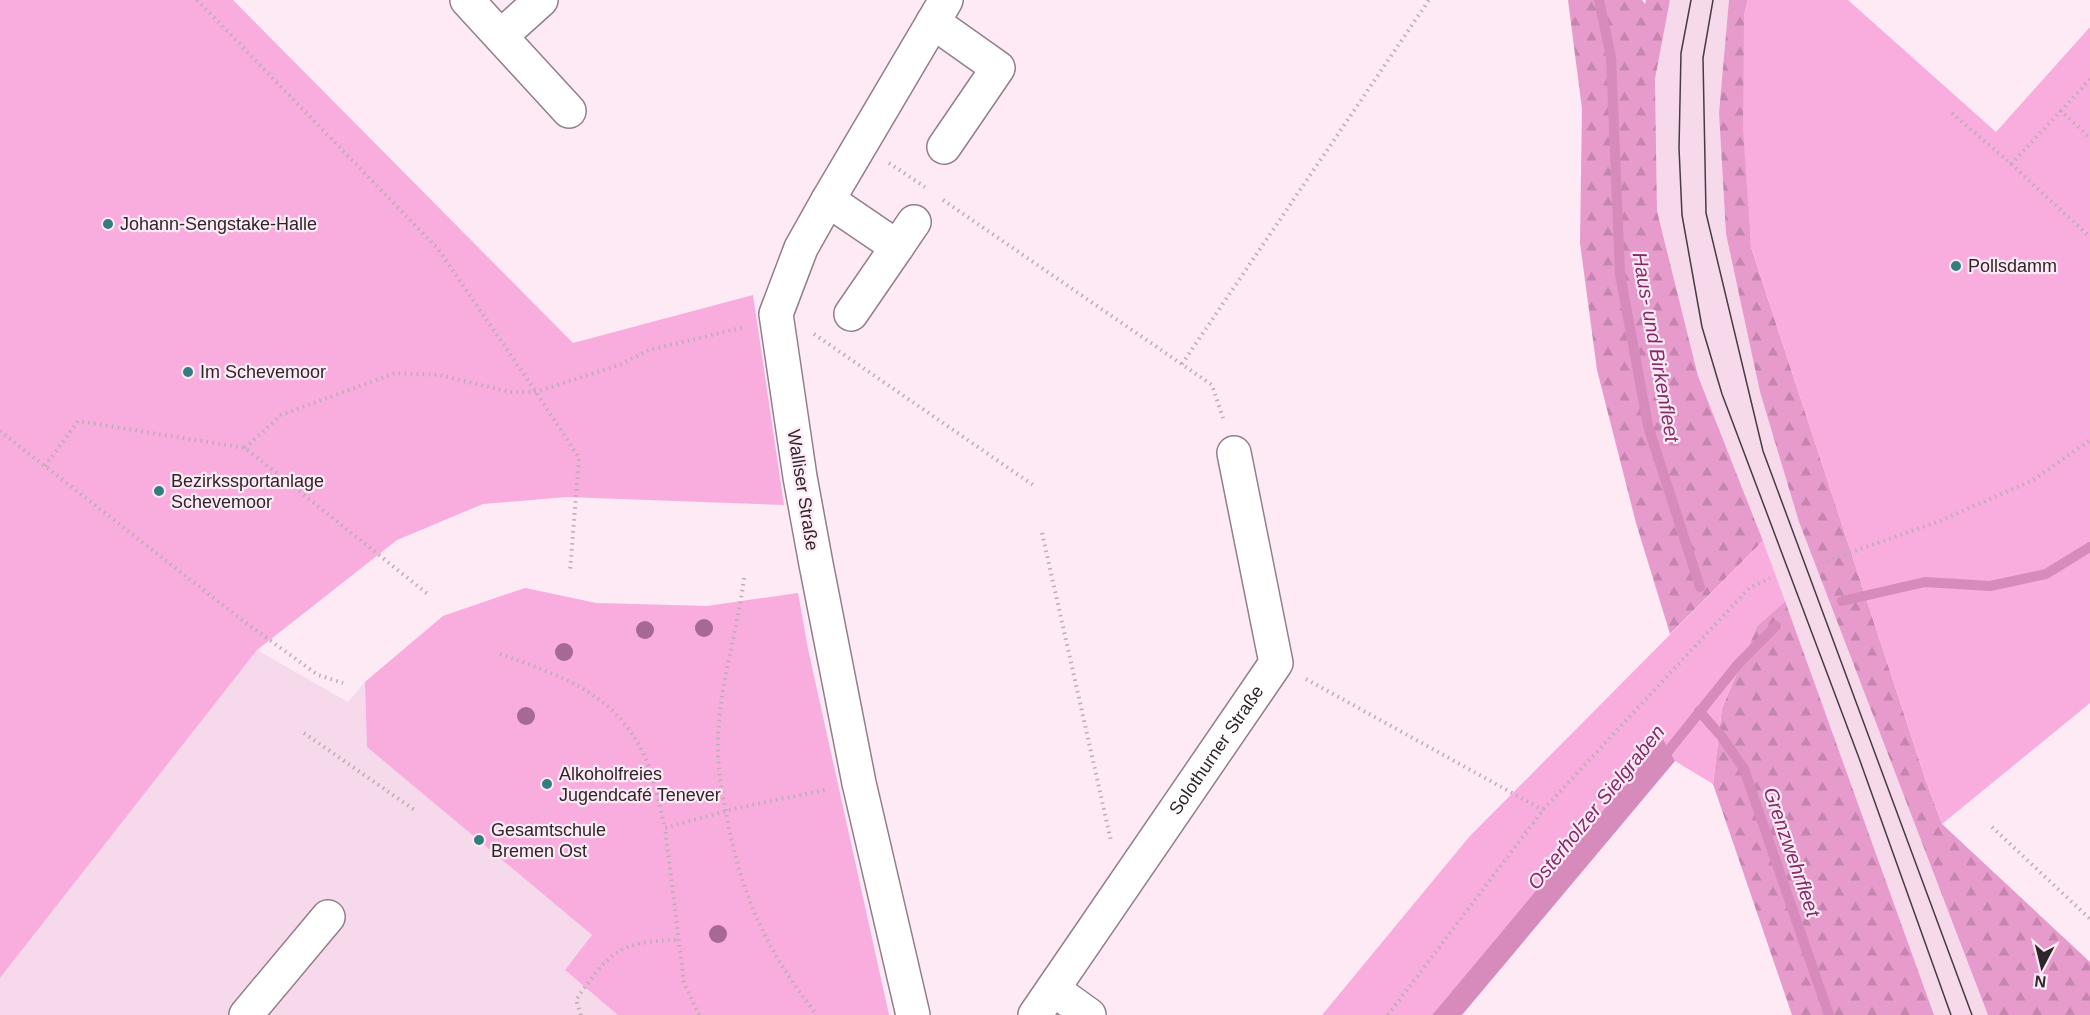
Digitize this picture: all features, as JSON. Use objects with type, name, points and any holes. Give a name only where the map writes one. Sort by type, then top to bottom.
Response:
[{"type":"street","points":[[467,0],[569,111]]},
{"type":"street","points":[[501,36],[541,0]]},
{"type":"street","points":[[939,11],[1005,58],[944,147]]},
{"type":"street","name":"Walliser Straße","points":[[913,1015],[859,783],[802,488],[776,314],[801,248],[939,11]]},
{"type":"street","points":[[828,200],[906,234],[850,314]]},
{"type":"street","points":[[1234,453],[1276,663]]},
{"type":"street","name":"Solothurner Straße","points":[[1044,1002],[1276,663]]},
{"type":"street","points":[[246,1015],[328,917]]},
{"type":"street","points":[[1044,1002],[1089,1015]]},
{"type":"path","points":[[197,0],[438,249],[536,392],[579,458],[570,571]]},
{"type":"path","points":[[1182,364],[1428,0]]},
{"type":"path","points":[[2012,164],[2090,79]]},
{"type":"path","points":[[2061,111],[2090,138]]},
{"type":"path","points":[[1952,113],[2012,164],[2090,237]]},
{"type":"path","points":[[861,143],[929,190]]},
{"type":"path","points":[[939,197],[1212,385],[1234,453]]},
{"type":"path","points":[[245,448],[281,415],[394,372],[439,375],[510,392],[536,392],[619,365],[650,350],[751,326],[776,314],[811,332],[1033,485]]},
{"type":"path","points":[[45,466],[78,421],[245,448],[429,595]]},
{"type":"path","points":[[0,431],[261,634],[318,675],[343,683]]},
{"type":"path","points":[[1827,561],[1940,521],[2033,480],[2090,440]]},
{"type":"path","points":[[1042,533],[1121,889]]},
{"type":"path","points":[[744,578],[723,692],[718,749],[726,811],[733,849],[745,892],[761,929],[782,965],[818,1015]]},
{"type":"path","points":[[1388,1015],[1543,810],[1749,588],[1770,578]]},
{"type":"path","points":[[500,654],[576,684],[610,708],[630,731],[646,758],[665,828],[684,983],[699,1015]]},
{"type":"path","points":[[1276,663],[1543,810]]},
{"type":"path","points":[[304,733],[416,810]]},
{"type":"path","points":[[665,828],[726,811],[859,783]]},
{"type":"path","points":[[1992,827],[2090,919]]},
{"type":"path","points":[[581,1015],[576,1000],[588,983],[620,949],[634,944],[679,940]]},
{"type":"shaded area","name":"Bezirkssportanlage Schevemoor","points":[[0,0],[233,0],[573,343],[753,295],[784,505],[566,497],[483,504],[397,540],[257,650],[0,978]]},
{"type":"shaded area","points":[[1670,0],[1729,0],[1719,113],[1726,234],[1760,392],[1799,522],[1988,1015],[1934,1015],[1763,541],[1698,376],[1657,211],[1655,79]]},
{"type":"shaded area","points":[[1748,0],[1848,0],[1996,132],[2090,27],[2090,703],[1942,824],[1751,247],[1743,129],[1744,16]]},
{"type":"shaded area","points":[[1763,541],[1785,601],[1757,626],[1722,708],[1713,784],[1675,761],[1663,740],[1432,1015],[1322,1015],[1469,837]]},
{"type":"shaded area","name":"Gesamtschule Bremen Ost","points":[[525,588],[596,603],[707,606],[798,593],[808,649],[889,1015],[0,1015],[0,978],[257,650],[348,702],[365,682],[443,616]]},
{"type":"shaded area","points":[[525,588],[596,603],[707,606],[798,593],[808,649],[889,1015],[618,1015],[565,970],[592,935],[367,747],[365,682],[443,616]]},
{"type":"shaded area","points":[[1663,739],[1675,761],[1462,1015],[1432,1015]]},
{"type":"green space","points":[[1568,0],[1642,0],[1645,4],[1646,0],[1670,0],[1655,79],[1657,211],[1698,376],[1763,541],[1670,634],[1636,523],[1597,370],[1580,243],[1582,109]]},
{"type":"green space","points":[[1729,0],[1748,0],[1744,16],[1751,247],[1926,781],[1942,824],[2090,962],[2090,1015],[1988,1015],[1799,522],[1760,392],[1726,234],[1719,113]]},
{"type":"green space","points":[[1785,601],[1934,1015],[1792,1015],[1713,784],[1722,708],[1757,626]]},
{"type":"waterway","name":"Haus- und Birkenfleet","points":[[1599,0],[1611,57],[1620,274],[1648,426],[1700,587]]},
{"type":"waterway","name":"Osterholzer Sielgraben","points":[[1842,601],[1925,582],[1990,586],[2046,574],[2090,547]]},
{"type":"waterway","name":"Osterholzer Sielgraben","points":[[1661,760],[1739,663],[1776,626]]},
{"type":"waterway","name":"Grenzwehrfleet","points":[[1699,711],[1722,737],[1744,769],[1829,1015]]},
{"type":"tram line","points":[[1691,0],[1681,53],[1679,148],[1682,215],[1702,327],[1722,394],[1859,758],[1951,1015]]},
{"type":"tram line","points":[[1713,0],[1703,58],[1706,213],[1763,451],[1972,1015]]},
{"type":"place","name":"Johann-Sengstake-Halle","points":[[108,224]]},
{"type":"place","name":"Pollsdamm","points":[[1956,266]]},
{"type":"place","name":"Im Schevemoor","points":[[188,372]]},
{"type":"place","name":"Bezirkssportanlage Schevemoor","points":[[159,491]]},
{"type":"place","name":"Alkoholfreies Jugendcafé Tenever","points":[[547,784]]},
{"type":"place","name":"Gesamtschule Bremen Ost","points":[[479,840]]}]
